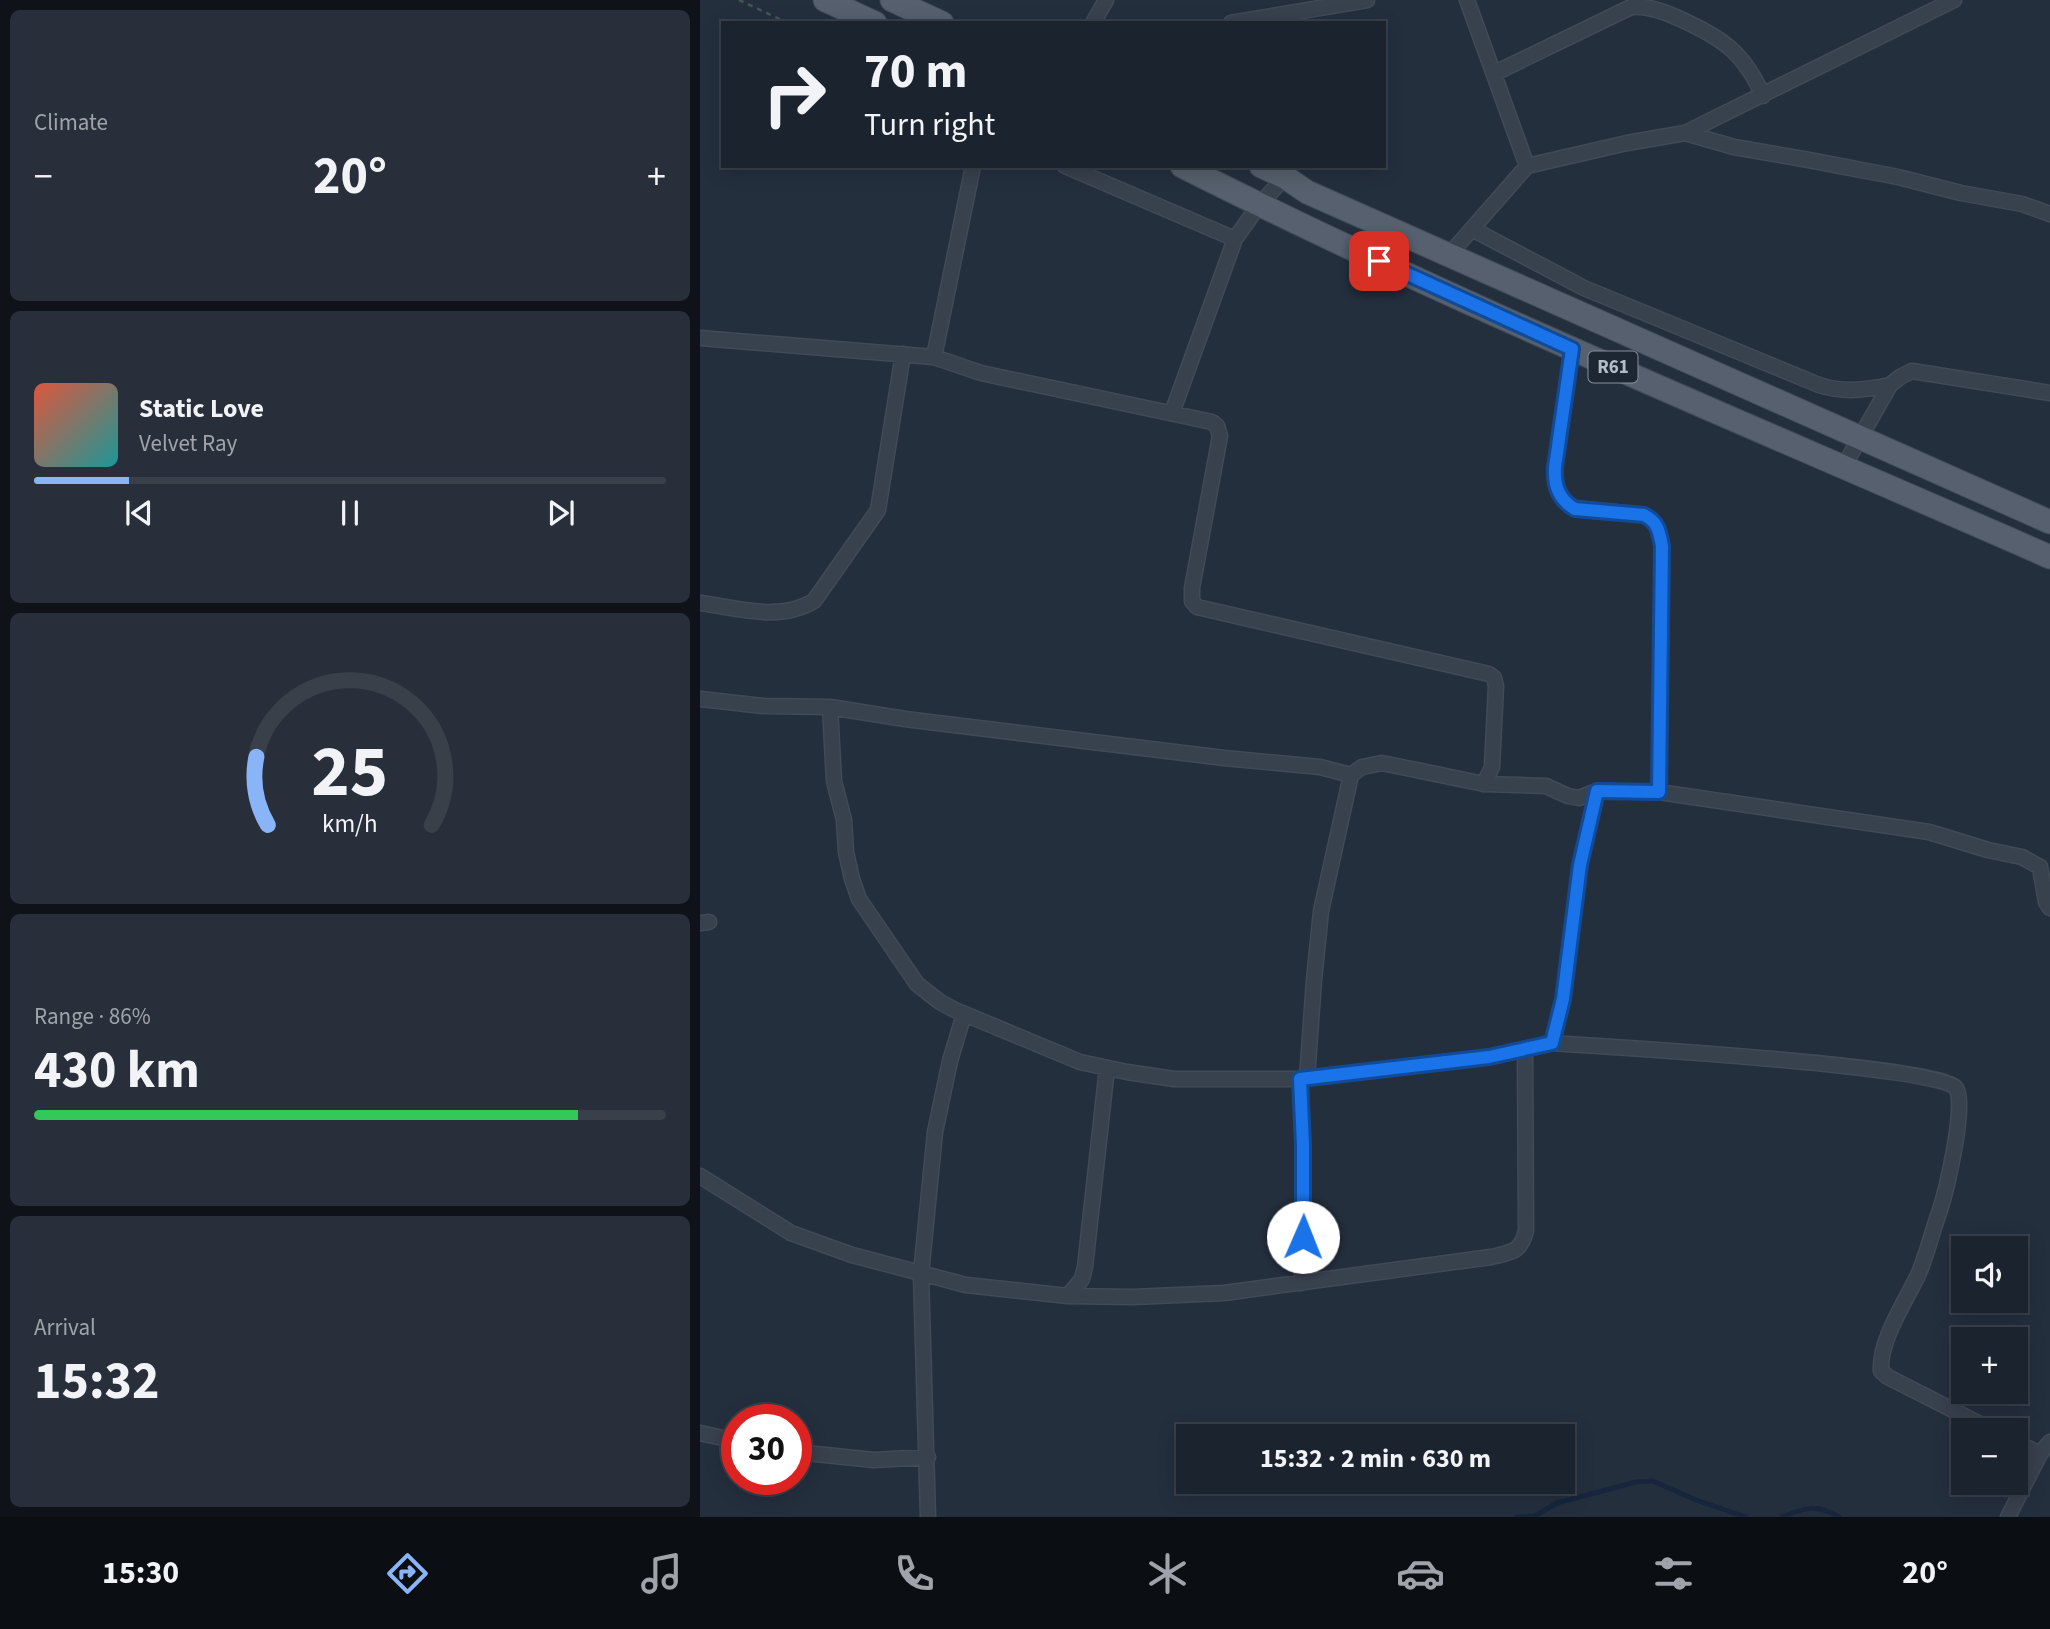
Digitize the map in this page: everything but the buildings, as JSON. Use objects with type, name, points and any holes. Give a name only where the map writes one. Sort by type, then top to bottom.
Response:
[{"type":"main road","points":[[825,0],[871,21]]},
{"type":"main road","points":[[892,0],[938,21]]},
{"type":"main road","name":"R61","points":[[1186,168],[1259,205],[1572,349],[2050,557]]},
{"type":"main road","name":"R61","points":[[1265,168],[1307,192],[2050,522]]},
{"type":"street","points":[[1094,21],[1106,0]]},
{"type":"street","points":[[1243,21],[1367,0]]},
{"type":"street","points":[[1467,0],[1527,166]]},
{"type":"street","points":[[1449,255],[1527,166],[1685,133],[1954,0]]},
{"type":"street","points":[[1495,73],[1631,7],[1642,6],[1668,13],[1712,33],[1735,52],[1753,74],[1763,96]]},
{"type":"street","points":[[1685,133],[1734,147],[1898,177],[1961,193],[2022,204],[2050,214]]},
{"type":"street","points":[[934,357],[973,168]]},
{"type":"street","points":[[1070,168],[1235,239]]},
{"type":"street","points":[[1172,413],[1235,239],[1259,205],[1285,177]]},
{"type":"street","points":[[1472,229],[1584,288],[1819,385],[1836,390],[1856,391],[1890,385]]},
{"type":"street","points":[[700,338],[934,357],[981,373],[1212,422],[1217,426],[1220,436],[1192,588],[1192,601],[1197,607],[1489,674],[1496,685],[1492,767],[1484,784]]},
{"type":"street","points":[[1572,349],[1555,467],[1558,493],[1575,509],[1644,515],[1652,519],[1658,528],[1662,546],[1659,792]]},
{"type":"street","points":[[700,603],[776,614],[801,608],[814,601],[878,510],[903,354]]},
{"type":"street","points":[[1844,466],[1890,385],[1912,371],[2050,393]]},
{"type":"street","points":[[700,699],[763,706],[830,707],[905,719],[1320,767],[1351,775]]},
{"type":"street","points":[[830,707],[834,781],[844,820],[846,852],[859,900],[918,984],[940,1002],[1068,1057],[1107,1068],[1174,1079],[1303,1079],[1489,1057],[1552,1043],[1655,1049],[1896,1072],[1953,1084],[1958,1091],[1955,1146],[1944,1198],[1920,1270],[1883,1348],[1881,1371],[1968,1418]]},
{"type":"street","points":[[1302,1283],[1303,1079],[1321,911],[1351,775],[1362,767],[1382,763],[1484,784],[1546,786],[1579,798],[1597,791],[1659,792],[1929,832],[2022,857],[2040,867],[2046,902],[2050,908]]},
{"type":"street","points":[[1552,1043],[1563,999],[1580,865],[1597,791]]},
{"type":"street","points":[[928,1517],[921,1274],[935,1132],[950,1061],[964,1014]]},
{"type":"street","points":[[700,1176],[791,1234],[852,1255],[966,1285],[1068,1296],[1133,1297],[1224,1293],[1491,1257],[1516,1250],[1522,1245],[1526,1231],[1525,1049]]},
{"type":"street","points":[[1068,1296],[1082,1279],[1107,1068]]},
{"type":"street","points":[[700,1433],[721,1438]]},
{"type":"street","points":[[2008,1517],[2040,1454],[2050,1442]]},
{"type":"street","points":[[2028,1448],[2040,1454]]},
{"type":"street","points":[[812,1454],[874,1460],[928,1457]]},
{"type":"path","points":[[739,0],[784,21]]},
{"type":"waterway","points":[[1517,1517],[1535,1516],[1557,1503],[1636,1482],[1653,1481],[1696,1500],[1746,1517]]},
{"type":"waterway","points":[[1782,1517],[1811,1508],[1839,1517]]},
{"type":"route","points":[[1303,1237],[1300,1079],[1489,1057],[1552,1043],[1563,999],[1580,865],[1597,791],[1659,792],[1662,546],[1658,528],[1652,519],[1644,515],[1575,509],[1558,493],[1555,467],[1572,349],[1379,261]]}]
